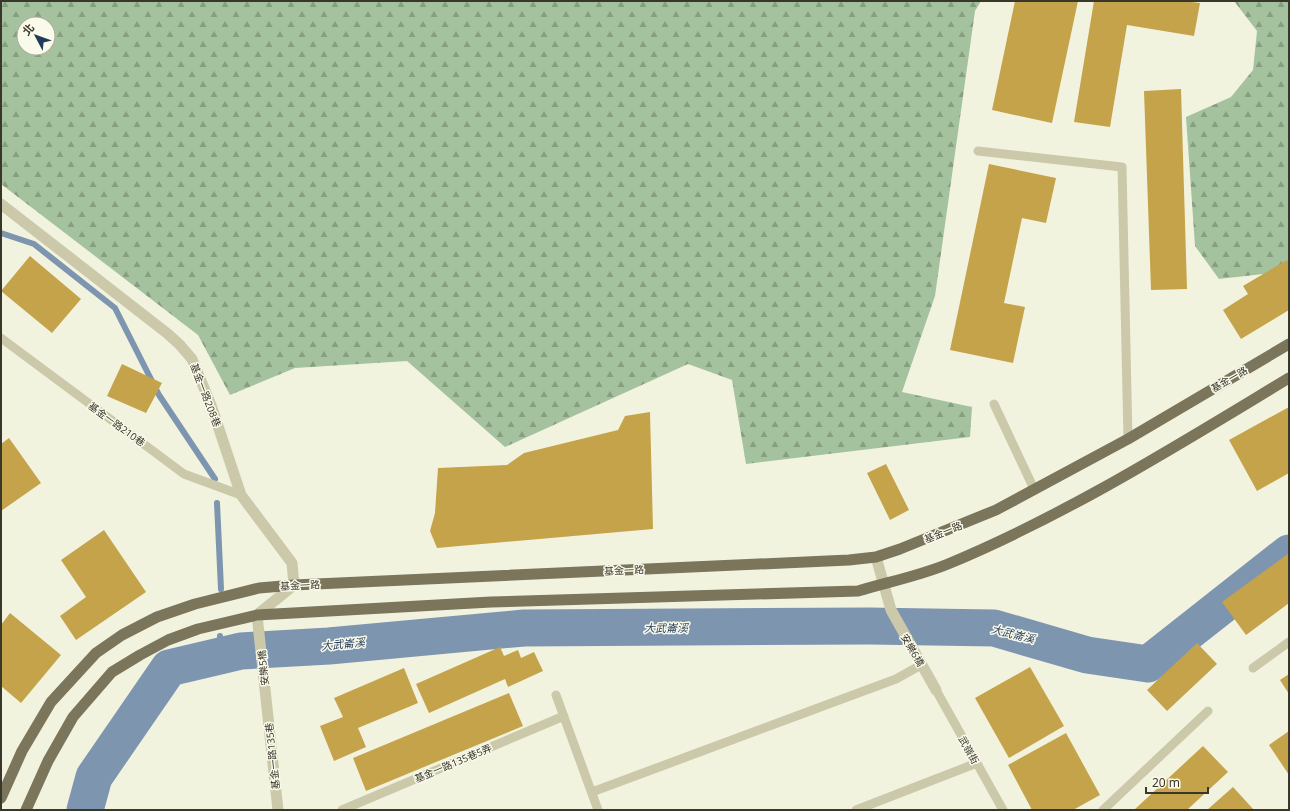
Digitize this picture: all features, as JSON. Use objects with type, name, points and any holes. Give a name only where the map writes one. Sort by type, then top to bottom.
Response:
[{"type":"main road","name":"基金一路","points":[[1,798],[22,751],[51,702],[96,653],[122,635],[157,617],[189,606],[259,588],[294,585],[850,560],[876,556],[900,549],[996,510],[1128,438],[1289,344]]},
{"type":"main road","points":[[26,810],[48,761],[73,717],[112,672],[168,640],[198,629],[257,615],[491,602],[858,591],[906,578],[947,564],[1049,518],[1175,447],[1289,378]]},
{"type":"street","name":"基金一路208巷","points":[[1,204],[168,334],[192,359],[211,405],[241,494],[292,563],[294,585]]},
{"type":"street","points":[[876,556],[884,584]]},
{"type":"street","name":"安樂6橋","points":[[884,584],[890,610],[936,690]]},
{"type":"street","points":[[257,615],[294,585]]},
{"type":"street","name":"安樂5橋","points":[[257,615],[266,702]]},
{"type":"street","name":"基金一路135巷","points":[[266,702],[278,810]]},
{"type":"lane","points":[[978,151],[1122,167],[1128,438]]},
{"type":"lane","name":"基金一路210巷","points":[[1,338],[184,474],[241,494]]},
{"type":"lane","points":[[994,404],[1034,489]]},
{"type":"lane","points":[[1253,668],[1289,642]]},
{"type":"lane","points":[[592,792],[896,679],[922,664]]},
{"type":"lane","name":"武嶺街","points":[[936,690],[976,764],[1004,810]]},
{"type":"lane","points":[[556,695],[598,810]]},
{"type":"lane","points":[[1104,810],[1208,711]]},
{"type":"lane","name":"基金一路135巷5弄","points":[[342,810],[564,716]]},
{"type":"lane","points":[[856,810],[976,764]]},
{"type":"green space","points":[[1,1],[981,1],[975,11],[935,296],[902,392],[972,407],[970,437],[746,464],[732,380],[688,364],[505,447],[407,361],[295,368],[230,395],[198,335],[1,184]]},
{"type":"green space","points":[[1234,1],[1289,1],[1289,261],[1273,273],[1219,279],[1195,246],[1186,117],[1231,97],[1253,70],[1257,31]]},
{"type":"building","points":[[1015,1],[1078,1],[1052,123],[992,110]]},
{"type":"building","points":[[1094,1],[1184,1],[1200,3],[1194,36],[1127,25],[1110,127],[1074,122]]},
{"type":"building","points":[[1181,89],[1187,289],[1151,290],[1144,91]]},
{"type":"building","points":[[989,164],[1056,178],[1046,223],[1022,218],[1004,303],[1025,307],[1013,363],[950,350]]},
{"type":"building","points":[[30,256],[81,299],[52,333],[1,291]]},
{"type":"building","points":[[1287,260],[1289,263],[1289,310],[1241,339],[1223,310],[1248,294],[1243,286]]},
{"type":"building","points":[[122,364],[162,383],[146,413],[107,396]]},
{"type":"building","points":[[1289,407],[1289,473],[1257,491],[1229,440]]},
{"type":"building","points":[[650,412],[653,529],[437,548],[430,531],[435,513],[438,468],[507,465],[524,453],[618,430],[625,416]]},
{"type":"building","points":[[9,438],[41,483],[1,511],[1,444]]},
{"type":"building","points":[[886,464],[909,510],[890,520],[867,473]]},
{"type":"building","points":[[104,530],[146,592],[76,640],[60,616],[86,597],[61,560]]},
{"type":"building","points":[[1289,553],[1289,603],[1246,635],[1222,602]]},
{"type":"building","points":[[10,613],[61,655],[21,703],[1,686],[1,625]]},
{"type":"building","points":[[1197,643],[1217,664],[1167,711],[1147,690]]},
{"type":"building","points":[[500,647],[504,656],[518,650],[521,658],[534,652],[543,671],[508,687],[505,679],[429,713],[416,684]]},
{"type":"building","points":[[1030,667],[1064,726],[1009,758],[975,698]]},
{"type":"building","points":[[404,668],[418,703],[358,728],[366,747],[334,761],[320,726],[343,717],[334,698]]},
{"type":"building","points":[[1289,674],[1289,694],[1280,680]]},
{"type":"building","points":[[509,693],[523,726],[366,791],[353,758]]},
{"type":"building","points":[[1289,731],[1289,775],[1269,745]]},
{"type":"building","points":[[1066,733],[1100,795],[1073,810],[1032,810],[1008,765]]},
{"type":"building","points":[[1203,746],[1228,772],[1187,810],[1134,810]]},
{"type":"building","points":[[1233,787],[1254,810],[1207,810]]},
{"type":"waterway","points":[[1,233],[34,244],[115,308],[159,395],[215,479]]},
{"type":"waterway","points":[[217,503],[221,589]]},
{"type":"waterway","name":"大武崙溪","points":[[85,810],[94,777],[169,668],[241,651],[329,646],[524,628],[869,626],[994,628],[1087,655],[1148,664],[1289,553]]},
{"type":"waterway","points":[[219,656],[220,636]]}]
